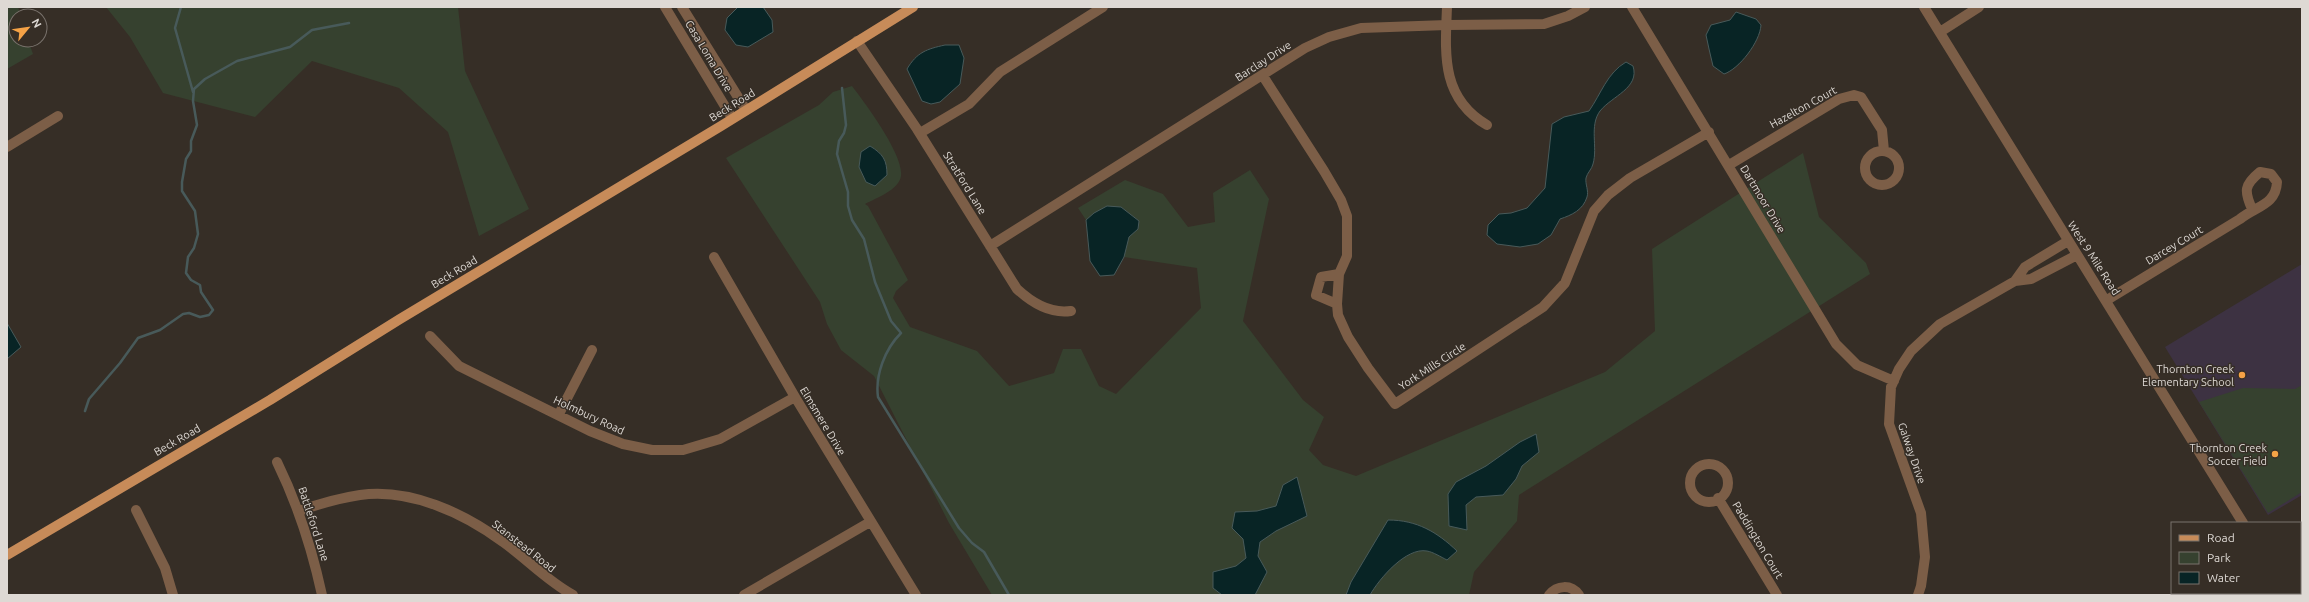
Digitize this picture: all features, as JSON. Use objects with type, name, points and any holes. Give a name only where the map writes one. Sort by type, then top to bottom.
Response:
[{"type":"main road","name":"Beck Road","points":[[7,555],[270,400],[912,7]]},
{"type":"street","name":"Casa Loma Drive","points":[[665,7],[732,118]]},
{"type":"street","name":"Casa Loma Drive","points":[[682,7],[746,110]]},
{"type":"street","points":[[920,133],[969,104],[1000,72],[1103,7]]},
{"type":"street","points":[[1447,7],[1448,78],[1454,91],[1472,116],[1487,125]]},
{"type":"street","name":"Barclay Drive","points":[[990,246],[1263,76],[1305,48],[1329,37],[1361,28],[1447,24],[1544,24],[1568,16],[1585,7]]},
{"type":"street","name":"Dartmoor Drive","points":[[1632,7],[1836,344],[1858,365],[1894,381]]},
{"type":"street","name":"West 9 Mile Road","points":[[1924,7],[2068,241],[2107,300],[2242,522]]},
{"type":"street","points":[[1940,32],[1979,7]]},
{"type":"street","name":"Stratford Lane","points":[[857,41],[920,133],[1017,289],[1029,300],[1060,312],[1071,311]]},
{"type":"street","name":"York Mills Circle","points":[[1263,76],[1341,200],[1347,216],[1347,256],[1339,274],[1336,304],[1338,315],[1348,337],[1395,404],[1543,307],[1565,283],[1594,211],[1608,195],[1630,178],[1708,132]]},
{"type":"street","name":"Hazelton Court","points":[[1729,165],[1839,99],[1854,95],[1861,97],[1882,130],[1884,151]]},
{"type":"street","points":[[7,147],[58,116]]},
{"type":"street","name":"Darcey Court","points":[[2107,300],[2240,219],[2252,209]]},
{"type":"street","name":"Galway Drive","points":[[1918,595],[1921,586],[1925,557],[1923,529],[1921,513],[1889,424],[1889,402],[1894,381],[1911,351],[1925,336],[1940,324],[2015,281],[2025,268],[2068,241]]},
{"type":"street","name":"Galway Drive","points":[[2015,281],[2031,279],[2078,255]]},
{"type":"street","name":"Elmsmere Drive","points":[[714,257],[795,397],[916,595]]},
{"type":"street","points":[[1336,304],[1316,295],[1321,277],[1339,274]]},
{"type":"street","name":"Holmbury Road","points":[[430,336],[459,366],[623,444],[652,450],[683,450],[720,439],[795,397]]},
{"type":"street","points":[[558,414],[592,350]]},
{"type":"street","name":"Battleford Lane","points":[[277,462],[299,511],[322,595]]},
{"type":"street","name":"Stanstead Road","points":[[299,511],[331,500],[362,494],[400,495],[445,508],[487,531],[555,586],[573,595]]},
{"type":"street","name":"Paddington Court","points":[[1718,498],[1777,595]]},
{"type":"street","points":[[136,510],[165,568],[173,595]]},
{"type":"street","points":[[744,595],[870,522]]},
{"type":"street","points":[[1549,595],[1557,588],[1565,587],[1572,589],[1579,595]]},
{"type":"shaded area","name":"Thornton Creek Elementary School","points":[[2302,264],[2302,495],[2268,515],[2165,347]]},
{"type":"green space","points":[[7,7],[18,7],[8,8],[8,48],[31,48],[33,54],[7,69]]},
{"type":"green space","points":[[106,7],[458,7],[465,71],[529,209],[479,236],[448,132],[399,88],[312,61],[255,117],[163,93],[130,37]]},
{"type":"green space","points":[[852,86],[866,104],[890,143],[900,167],[901,176],[896,185],[886,193],[865,204],[868,206],[908,280],[896,291],[893,298],[910,327],[977,351],[1009,386],[1054,373],[1063,349],[1081,349],[1099,386],[1116,394],[1201,308],[1197,268],[1124,257],[1129,237],[1138,229],[1139,221],[1121,207],[1094,213],[1086,220],[1078,208],[1125,180],[1163,194],[1188,227],[1215,222],[1213,193],[1250,170],[1269,199],[1243,321],[1303,400],[1324,417],[1309,450],[1323,465],[1356,476],[1605,372],[1655,331],[1652,249],[1803,153],[1819,217],[1866,263],[1870,274],[1519,495],[1517,521],[1474,572],[1469,595],[992,595],[949,523],[874,376],[841,350],[827,324],[820,302],[726,158],[819,105],[833,92]]},
{"type":"green space","points":[[2302,385],[2302,492],[2268,513],[2199,402],[2243,388],[2295,389]]},
{"type":"water","points":[[738,7],[763,7],[772,20],[773,32],[748,47],[736,45],[725,30],[727,18]]},
{"type":"water","points":[[1736,12],[1756,19],[1761,25],[1760,32],[1753,47],[1742,61],[1736,67],[1724,74],[1713,66],[1706,35],[1711,25],[1730,20]]},
{"type":"water","points":[[945,45],[959,45],[964,58],[960,84],[940,102],[931,104],[922,101],[907,69],[923,52]]},
{"type":"water","points":[[1626,62],[1633,66],[1634,74],[1629,86],[1600,111],[1595,123],[1595,151],[1592,166],[1586,178],[1587,195],[1583,205],[1573,214],[1560,219],[1551,235],[1538,244],[1520,247],[1497,244],[1487,235],[1488,225],[1499,214],[1511,213],[1527,208],[1545,188],[1552,124],[1564,117],[1589,111],[1609,78]]},
{"type":"water","points":[[870,146],[881,155],[885,161],[887,170],[887,175],[875,186],[866,182],[859,167],[861,152]]},
{"type":"water","points":[[1107,206],[1121,207],[1139,221],[1138,229],[1129,237],[1124,257],[1114,275],[1100,276],[1090,261],[1086,220],[1094,213]]},
{"type":"water","points":[[7,323],[21,347],[7,359]]},
{"type":"water","points":[[1536,434],[1539,452],[1522,466],[1516,479],[1503,495],[1476,497],[1466,505],[1467,530],[1449,526],[1448,494],[1456,482],[1486,466],[1520,442]]},
{"type":"water","points":[[1297,477],[1307,516],[1276,531],[1260,542],[1258,556],[1267,572],[1255,595],[1222,595],[1213,588],[1213,572],[1236,566],[1246,558],[1243,539],[1232,528],[1235,512],[1257,511],[1276,506],[1283,485]]},
{"type":"water","points":[[1388,520],[1408,522],[1426,528],[1442,538],[1457,551],[1447,560],[1427,551],[1419,551],[1410,554],[1386,573],[1370,595],[1346,595],[1351,582]]},
{"type":"waterway","points":[[181,7],[175,28],[193,92]]},
{"type":"waterway","points":[[85,411],[89,399],[120,363],[138,338],[160,330],[183,314],[189,313],[200,317],[209,315],[213,310],[201,292],[200,285],[191,280],[186,273],[188,257],[194,248],[198,234],[195,211],[182,191],[186,159],[191,151],[191,141],[197,125],[193,101],[194,89],[205,79],[237,61],[290,47],[312,30],[349,23]]},
{"type":"waterway","points":[[842,88],[846,125],[844,133],[839,141],[837,154],[848,192],[848,206],[852,220],[864,239],[875,282],[891,321],[901,333],[895,339],[882,363],[878,380],[878,397],[959,528],[972,543],[984,552],[1009,595]]},
{"type":"place","name":"Thornton Creek Elementary School","points":[[2242,375]]},
{"type":"place","name":"Thornton Creek Soccer Field","points":[[2275,454]]}]
